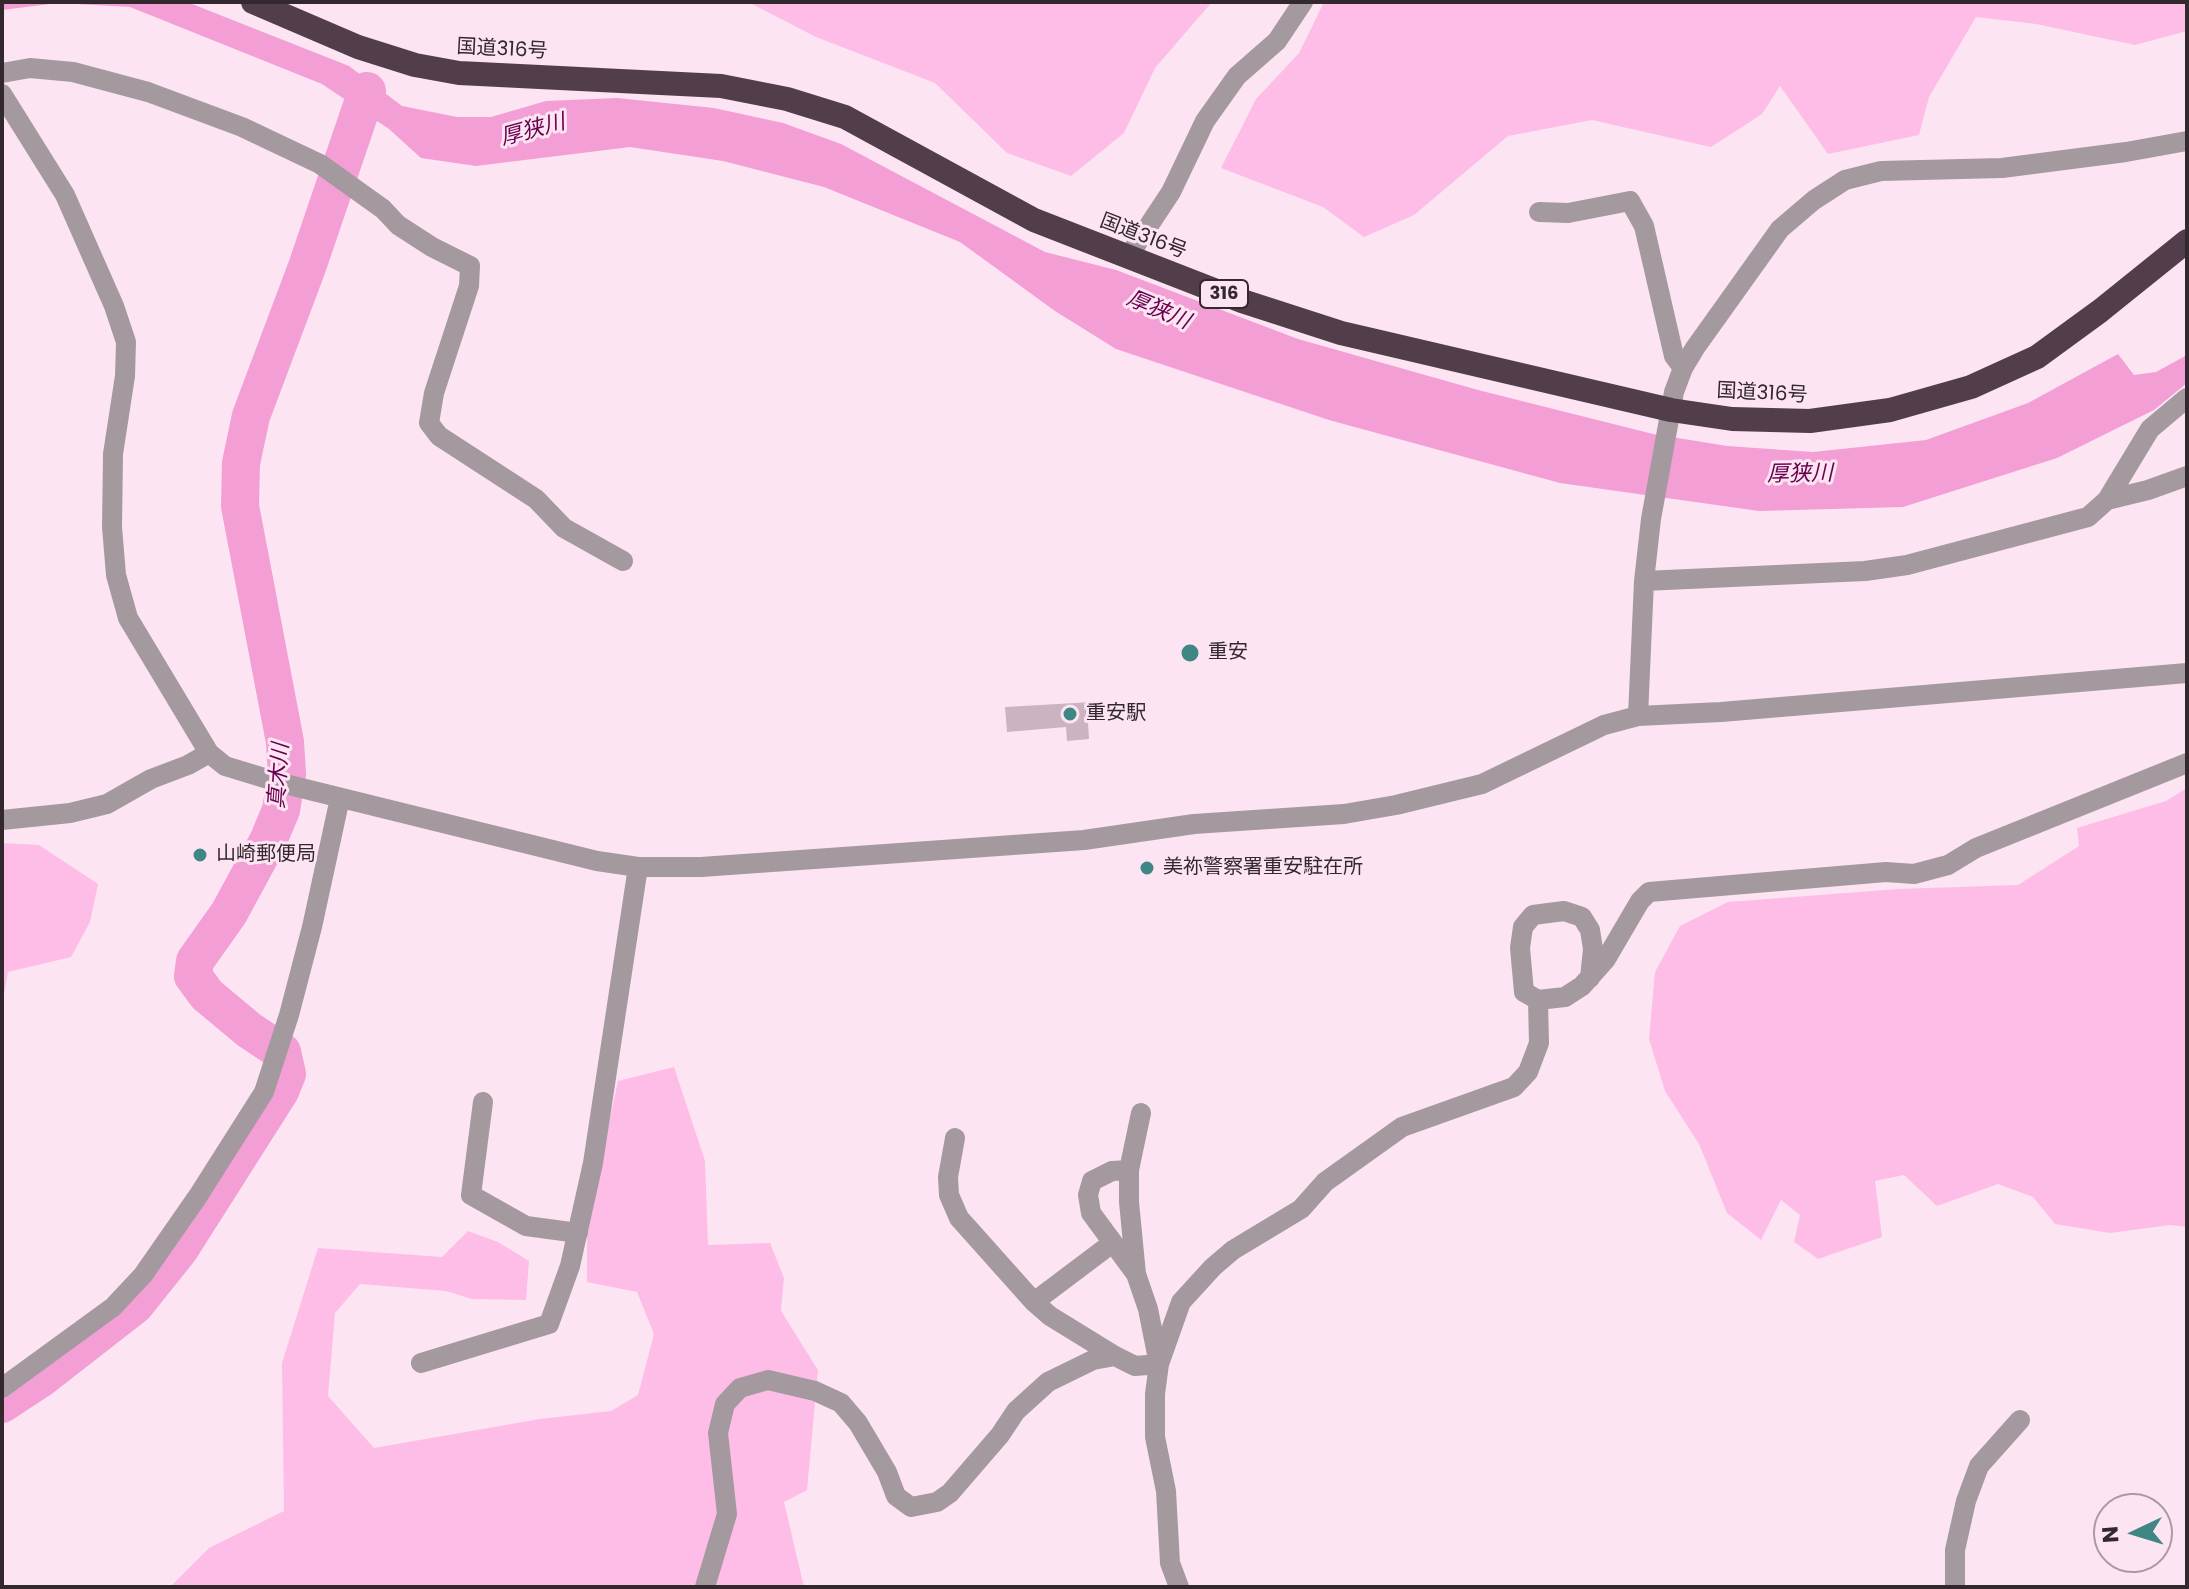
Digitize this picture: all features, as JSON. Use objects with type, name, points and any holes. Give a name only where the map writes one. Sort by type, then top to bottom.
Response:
[{"type":"highway","name":"国道316号","points":[[253,2],[358,47],[415,65],[459,73],[721,86],[787,99],[845,117],[1034,220],[1242,301],[1341,333],[1670,416],[1810,421],[1890,410],[1971,387],[2037,357],[2187,241]]},
{"type":"street","points":[[1128,257],[1171,192],[1205,121],[1237,76],[1277,41],[1303,2]]},
{"type":"street","points":[[2,73],[30,68],[73,72],[148,92],[242,127],[320,164],[383,209],[398,225],[470,266],[469,286],[434,393],[429,423],[439,436],[536,499],[564,528],[623,561]]},
{"type":"street","points":[[2,94],[65,195],[114,306],[126,342],[125,376],[113,454],[112,527],[116,575],[128,618],[209,753],[225,766],[340,798],[597,861],[638,867],[701,867],[931,852],[1084,840],[1194,824],[1344,814],[1396,805],[1482,784],[1604,725],[1638,716],[1721,712],[2187,673]]},
{"type":"street","points":[[1638,716],[1644,581],[1651,519],[1670,416],[1683,368],[1780,229],[1814,200],[1845,180],[1881,171],[2002,168],[2187,141]]},
{"type":"street","points":[[1539,212],[1568,213],[1630,201],[1644,226],[1674,356],[1683,368]]},
{"type":"street","points":[[1644,581],[1865,571],[1907,565],[2088,517],[2107,500],[2150,429],[2187,398]]},
{"type":"street","points":[[2107,500],[2187,476]]},
{"type":"street","points":[[2,820],[70,813],[107,804],[151,779],[209,753]]},
{"type":"street","points":[[1590,978],[1593,949],[1590,930],[1582,917],[1564,911],[1533,915],[1523,927],[1520,948],[1524,992],[1538,1000],[1565,997],[1590,978],[1606,959],[1640,901],[1649,892],[1675,887],[1886,872],[1914,874],[1948,865],[1976,848],[2187,763]]},
{"type":"street","points":[[2,1388],[113,1307],[143,1275],[264,1092],[289,1015],[312,927],[340,798]]},
{"type":"street","points":[[421,1363],[549,1324],[570,1266],[593,1163],[638,867]]},
{"type":"street","points":[[1179,1587],[1170,1563],[1166,1491],[1155,1437],[1155,1394],[1159,1364],[1181,1302],[1233,1250],[1301,1209],[1325,1182],[1402,1127],[1514,1087],[1528,1072],[1539,1043],[1538,1000]]},
{"type":"street","points":[[483,1102],[471,1195],[526,1226],[578,1233]]},
{"type":"street","points":[[1141,1113],[1129,1170],[1129,1202],[1136,1274],[1148,1309],[1159,1364]]},
{"type":"street","points":[[955,1138],[948,1177],[949,1195],[959,1218],[1034,1302],[1050,1316],[1135,1366],[1155,1394]]},
{"type":"street","points":[[1129,1170],[1112,1171],[1092,1181],[1088,1195],[1091,1213],[1136,1274]]},
{"type":"street","points":[[1034,1302],[1111,1244]]},
{"type":"street","points":[[705,1587],[727,1514],[718,1433],[725,1404],[740,1388],[768,1380],[815,1391],[841,1403],[858,1423],[887,1472],[896,1496],[911,1507],[937,1502],[950,1493],[1000,1435],[1016,1411],[1048,1382],[1093,1360],[1115,1356]]},
{"type":"street","points":[[1135,1366],[1159,1364]]},
{"type":"street","points":[[1955,1587],[1955,1550],[1966,1501],[1979,1466],[2020,1420]]},
{"type":"shaded area","points":[[748,2],[1212,2],[1155,68],[1124,133],[1071,176],[1007,153],[935,83],[816,37]]},
{"type":"shaded area","points":[[1324,2],[2187,2],[2187,31],[2135,45],[2036,24],[1976,17],[1929,97],[1919,135],[1828,154],[1780,86],[1762,114],[1711,147],[1592,120],[1508,136],[1414,215],[1364,237],[1323,207],[1221,168],[1256,99],[1299,53]]},
{"type":"shaded area","points":[[2187,788],[2187,1227],[2170,1225],[2110,1233],[2055,1224],[2033,1197],[1998,1184],[1937,1206],[1904,1175],[1875,1181],[1882,1237],[1818,1259],[1794,1242],[1800,1215],[1781,1200],[1761,1240],[1727,1213],[1699,1144],[1665,1091],[1649,1039],[1655,972],[1680,926],[1728,902],[1898,889],[2018,885],[2079,846],[2077,828],[2166,801]]},
{"type":"shaded area","points":[[2,843],[39,845],[98,884],[90,922],[71,957],[8,972],[2,1005]]},
{"type":"shaded area","points":[[674,1067],[705,1161],[708,1245],[770,1243],[784,1278],[781,1311],[818,1370],[807,1490],[784,1502],[804,1587],[170,1587],[209,1548],[284,1511],[282,1363],[318,1248],[442,1257],[468,1231],[498,1242],[529,1261],[526,1300],[472,1299],[446,1291],[360,1284],[335,1313],[328,1396],[374,1448],[540,1419],[611,1411],[638,1395],[654,1334],[637,1292],[587,1282],[587,1224],[618,1081]]},
{"type":"water","name":"厚狭川","points":[[2,2],[187,2],[349,66],[402,106],[457,117],[491,117],[546,101],[617,98],[714,108],[783,123],[841,144],[1045,252],[1116,270],[1298,339],[1478,390],[1653,434],[1727,446],[1813,452],[1926,440],[2028,403],[2118,354],[2134,375],[2156,372],[2187,355],[2187,383],[2154,410],[2057,458],[1903,507],[1759,511],[1560,483],[1329,420],[1116,349],[1055,311],[960,242],[824,187],[723,161],[630,147],[476,166],[421,158],[389,129],[322,84],[130,7],[58,3],[2,10]]},
{"type":"building","points":[[1093,702],[1094,722],[1088,723],[1089,739],[1067,741],[1066,727],[1007,732],[1005,707]]},
{"type":"waterway","name":"真木川","points":[[2,1404],[40,1379],[135,1305],[179,1250],[280,1091],[287,1074],[282,1052],[249,1030],[207,995],[193,976],[195,961],[229,913],[281,810],[287,774],[285,742],[240,506],[241,463],[251,416],[307,267],[367,91]]},
{"type":"place","name":"重安","points":[[1190,653]]},
{"type":"place","name":"重安駅","points":[[1070,714]]},
{"type":"place","name":"山崎郵便局","points":[[200,855]]},
{"type":"place","name":"美祢警察署重安駐在所","points":[[1147,868]]}]
